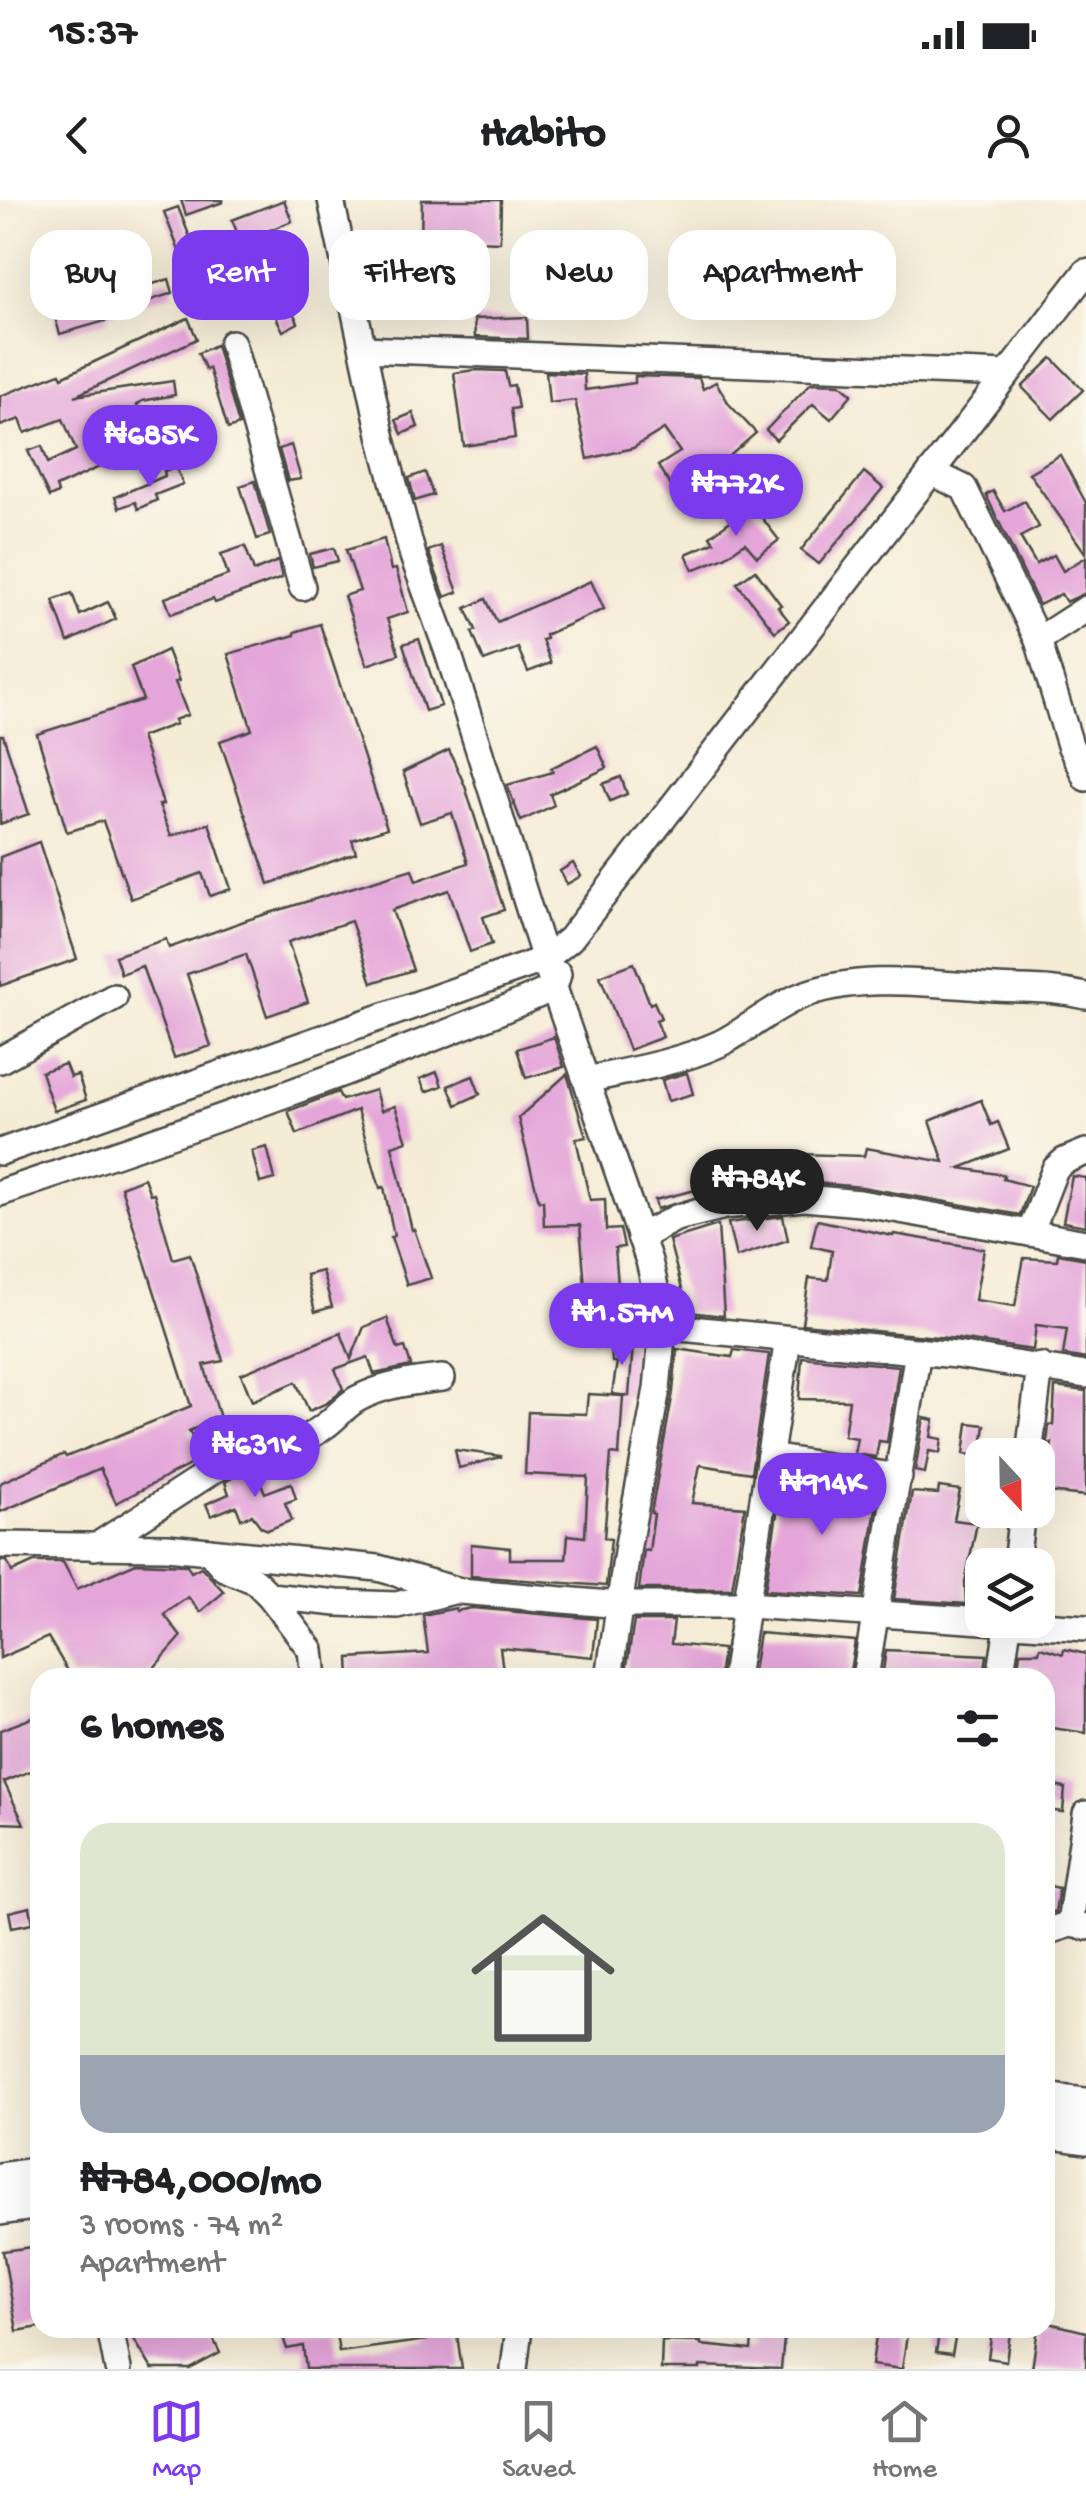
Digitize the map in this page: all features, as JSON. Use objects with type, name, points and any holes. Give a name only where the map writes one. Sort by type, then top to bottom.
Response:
[{"type":"highway","points":[[1055,2102],[1086,2106]]},
{"type":"highway","points":[[1055,2131],[1086,2136]]},
{"type":"highway","points":[[0,2181],[30,2176]]},
{"type":"highway","points":[[0,2207],[30,2202]]},
{"type":"street","points":[[330,200],[413,556],[448,652],[544,959],[640,1237],[660,1308],[656,1389],[611,1668]]},
{"type":"street","points":[[0,1152],[544,959],[570,939],[1085,275]]},
{"type":"street","points":[[232,343],[302,587]]},
{"type":"street","points":[[363,349],[1007,374]]},
{"type":"street","points":[[931,472],[964,488],[1038,640],[1078,740],[1086,778]]},
{"type":"street","points":[[1038,640],[1086,609]]},
{"type":"street","points":[[0,1192],[337,1077],[554,988],[570,939]]},
{"type":"street","points":[[586,1078],[664,1064],[721,1043],[798,997],[844,985],[943,982],[1051,988],[1086,996]]},
{"type":"street","points":[[0,1060],[114,997]]},
{"type":"street","points":[[1030,1233],[1055,1169],[1086,1152]]},
{"type":"street","points":[[640,1237],[676,1218],[725,1206],[804,1198],[860,1203],[1086,1243]]},
{"type":"street","points":[[660,1326],[918,1352],[1086,1374]]},
{"type":"street","points":[[738,1668],[788,1339]]},
{"type":"street","points":[[868,1668],[918,1352]]},
{"type":"street","points":[[1031,1438],[1040,1366]]},
{"type":"street","points":[[95,1546],[251,1446],[269,1449],[292,1444],[329,1423],[360,1397],[392,1386],[442,1378]]},
{"type":"street","points":[[770,1457],[899,1478]]},
{"type":"street","points":[[0,1545],[209,1552],[378,1568],[458,1590],[621,1605],[748,1605],[965,1619]]},
{"type":"street","points":[[209,1552],[224,1568],[255,1581],[270,1596],[311,1650],[313,1668]]},
{"type":"street","points":[[270,1596],[337,1604],[397,1605],[458,1590]]},
{"type":"street","points":[[1055,1625],[1086,1628]]},
{"type":"street","points":[[1002,1668],[1006,1638]]},
{"type":"street","points":[[1078,1926],[1086,1814]]},
{"type":"street","points":[[1078,1926],[1086,1858]]},
{"type":"street","points":[[112,2338],[118,2369]]},
{"type":"street","points":[[514,2369],[518,2338]]},
{"type":"building","points":[[181,200],[223,200],[223,202],[186,215]]},
{"type":"building","points":[[284,200],[292,221],[270,230],[236,230],[232,220]]},
{"type":"building","points":[[422,200],[501,200],[500,242],[490,242],[490,230],[421,230]]},
{"type":"building","points":[[178,207],[187,230],[172,233],[164,212]]},
{"type":"building","points":[[169,279],[172,293],[152,300],[152,284]]},
{"type":"building","points":[[56,320],[109,320],[60,334]]},
{"type":"building","points":[[184,320],[189,320],[197,339],[75,396],[173,381],[175,395],[137,405],[140,425],[118,429],[122,441],[96,449],[104,465],[56,487],[58,493],[49,497],[28,451],[42,446],[48,463],[76,450],[63,419],[25,433],[20,419],[0,426],[0,396],[60,373],[62,377]]},
{"type":"building","points":[[278,320],[297,320],[298,323],[283,331]]},
{"type":"building","points":[[474,320],[527,320],[528,339],[475,337]]},
{"type":"building","points":[[216,345],[239,425],[228,429],[209,368],[206,370],[198,353]]},
{"type":"building","points":[[1052,358],[1083,390],[1053,419],[1022,387]]},
{"type":"building","points":[[505,371],[508,386],[514,385],[518,408],[511,409],[515,438],[464,446],[454,373]]},
{"type":"building","points":[[546,372],[584,374],[585,390],[635,383],[635,376],[699,378],[703,389],[716,382],[729,404],[756,433],[700,482],[714,499],[698,512],[680,489],[676,491],[670,485],[658,466],[680,452],[664,429],[633,448],[588,459],[575,400],[549,403]]},
{"type":"building","points":[[811,383],[840,384],[852,394],[831,419],[813,404],[776,440],[766,430]]},
{"type":"building","points":[[413,413],[418,427],[402,434],[396,420]]},
{"type":"building","points":[[291,445],[301,479],[288,481],[279,449]]},
{"type":"building","points":[[1060,455],[1086,503],[1086,554],[1029,473]]},
{"type":"building","points":[[176,467],[183,484],[155,495],[157,500],[138,509],[135,502],[119,508],[115,497],[165,476],[164,471]]},
{"type":"building","points":[[425,472],[433,495],[415,501],[409,478]]},
{"type":"building","points":[[864,472],[883,488],[819,564],[801,550]]},
{"type":"building","points":[[255,481],[270,535],[257,539],[240,486]]},
{"type":"building","points":[[993,491],[1005,511],[1025,501],[1039,527],[1020,537],[1036,564],[1054,555],[1063,571],[1086,557],[1086,593],[1066,602],[1061,594],[1039,605],[986,495]]},
{"type":"building","points":[[752,505],[779,540],[757,557],[745,543],[725,557],[693,570],[686,554],[714,542],[710,536]]},
{"type":"building","points":[[384,539],[391,570],[396,569],[408,612],[387,619],[399,654],[367,665],[344,596],[360,591],[346,550]]},
{"type":"building","points":[[245,546],[254,571],[278,561],[282,578],[215,603],[213,599],[171,614],[165,598],[228,575],[221,554]]},
{"type":"building","points":[[441,546],[458,592],[445,597],[428,551]]},
{"type":"building","points":[[334,548],[338,561],[313,567],[310,554]]},
{"type":"building","points":[[755,570],[789,621],[775,632],[737,583]]},
{"type":"building","points":[[591,581],[604,609],[545,635],[542,640],[551,663],[528,672],[518,648],[484,661],[466,608],[486,599],[497,622]]},
{"type":"building","points":[[72,593],[80,615],[108,602],[116,619],[68,642],[53,600]]},
{"type":"building","points":[[320,624],[387,828],[352,840],[356,853],[269,884],[220,741],[252,730],[228,654]]},
{"type":"building","points":[[419,639],[441,706],[425,711],[403,644]]},
{"type":"building","points":[[167,650],[188,715],[174,720],[176,724],[141,737],[163,804],[159,805],[171,836],[209,823],[231,889],[210,896],[202,873],[131,899],[103,821],[67,832],[37,734],[143,700],[131,667]]},
{"type":"building","points":[[0,735],[29,814],[0,824]]},
{"type":"building","points":[[597,746],[607,768],[550,794],[554,805],[521,821],[507,785],[553,772],[551,768]]},
{"type":"building","points":[[449,750],[465,786],[504,910],[483,917],[492,944],[470,952],[449,890],[392,910],[413,970],[372,983],[351,921],[288,942],[308,1002],[267,1016],[246,954],[187,974],[211,1046],[174,1058],[142,966],[121,974],[115,956],[166,939],[169,948],[412,869],[416,881],[468,863],[452,813],[420,823],[403,772]]},
{"type":"building","points":[[621,777],[627,794],[610,801],[603,784]]},
{"type":"building","points":[[39,842],[77,959],[0,986],[0,857]]},
{"type":"building","points":[[573,863],[581,876],[567,884],[560,871]]},
{"type":"building","points":[[634,963],[650,1004],[654,1002],[661,1018],[656,1020],[663,1037],[629,1050],[600,976]]},
{"type":"building","points":[[554,1037],[564,1067],[526,1078],[517,1049]]},
{"type":"building","points":[[65,1064],[70,1077],[78,1075],[86,1100],[54,1111],[41,1072]]},
{"type":"building","points":[[437,1072],[442,1086],[426,1092],[420,1079]]},
{"type":"building","points":[[687,1073],[693,1094],[668,1101],[662,1080]]},
{"type":"building","points":[[567,1074],[586,1137],[576,1139],[590,1200],[605,1199],[606,1230],[620,1229],[624,1247],[615,1248],[618,1285],[602,1286],[587,1312],[580,1225],[544,1226],[543,1200],[539,1201],[518,1118]]},
{"type":"building","points":[[473,1076],[480,1094],[456,1105],[448,1086]]},
{"type":"building","points":[[375,1090],[381,1111],[395,1106],[407,1141],[392,1146],[412,1230],[431,1278],[407,1285],[391,1237],[394,1236],[384,1187],[380,1188],[357,1110],[297,1134],[288,1111],[338,1092],[342,1100]]},
{"type":"building","points":[[981,1100],[991,1125],[998,1122],[1009,1149],[960,1168],[1004,1175],[1003,1179],[1030,1186],[1020,1215],[862,1187],[805,1182],[722,1187],[722,1183],[765,1172],[766,1153],[864,1156],[866,1148],[944,1162],[930,1121]]},
{"type":"building","points":[[267,1147],[275,1179],[260,1183],[252,1151]]},
{"type":"building","points":[[1072,1176],[1086,1178],[1086,1226],[1063,1222]]},
{"type":"building","points":[[144,1178],[150,1194],[154,1193],[173,1259],[190,1254],[223,1361],[204,1365],[220,1418],[189,1431],[203,1458],[116,1503],[100,1469],[0,1512],[0,1483],[191,1406],[121,1187]]},
{"type":"building","points":[[712,1186],[711,1193],[657,1209],[655,1200]]},
{"type":"building","points":[[783,1216],[788,1240],[736,1257],[728,1223]]},
{"type":"building","points":[[817,1220],[984,1249],[975,1300],[1015,1306],[1024,1258],[1057,1260],[1058,1254],[1086,1259],[1086,1359],[1063,1355],[1067,1329],[1036,1325],[1033,1350],[802,1324],[809,1278],[828,1280],[832,1251],[811,1246]]},
{"type":"building","points":[[718,1225],[724,1316],[688,1312],[669,1240]]},
{"type":"building","points":[[322,1271],[332,1307],[315,1312],[306,1275]]},
{"type":"building","points":[[387,1318],[398,1349],[405,1347],[411,1366],[374,1374],[368,1357],[335,1369],[343,1389],[327,1403],[309,1411],[296,1382],[252,1401],[241,1374],[341,1333],[351,1359],[364,1327]]},
{"type":"building","points":[[607,1323],[608,1338],[591,1341],[588,1325]]},
{"type":"building","points":[[611,1344],[633,1344],[629,1396],[612,1394],[617,1362],[612,1362]]},
{"type":"building","points":[[677,1349],[732,1357],[734,1350],[769,1354],[751,1473],[700,1465],[692,1503],[745,1507],[732,1589],[639,1589],[644,1550],[649,1551],[654,1514],[651,1513]]},
{"type":"building","points":[[802,1357],[899,1366],[887,1442],[879,1441],[876,1457],[854,1454],[857,1438],[844,1436],[849,1400],[799,1399]]},
{"type":"building","points":[[1055,1387],[1086,1391],[1086,1496],[1055,1493],[1055,1438],[1048,1438],[1049,1425],[1053,1425]]},
{"type":"building","points":[[588,1394],[623,1396],[619,1455],[611,1454],[604,1538],[611,1539],[606,1586],[471,1576],[471,1544],[510,1548],[510,1559],[566,1559],[568,1535],[585,1537],[588,1477],[525,1474],[528,1412],[586,1414]]},
{"type":"building","points":[[924,1418],[934,1420],[931,1437],[942,1439],[940,1453],[929,1451],[925,1473],[915,1471]]},
{"type":"building","points":[[968,1423],[985,1425],[983,1438],[966,1438]]},
{"type":"building","points":[[455,1450],[501,1456],[501,1457],[459,1468]]},
{"type":"building","points":[[254,1466],[265,1493],[291,1483],[296,1499],[285,1503],[292,1520],[268,1530],[252,1515],[241,1519],[236,1506],[211,1516],[206,1504],[229,1494],[225,1482]]},
{"type":"building","points":[[783,1475],[879,1490],[862,1596],[765,1590]]},
{"type":"building","points":[[939,1487],[960,1490],[954,1520],[965,1521],[965,1528],[976,1528],[972,1548],[965,1548],[965,1604],[894,1599],[912,1492],[938,1494]]},
{"type":"building","points":[[0,1561],[7,1561],[12,1572],[34,1562],[63,1562],[77,1589],[136,1563],[187,1565],[191,1572],[201,1567],[224,1592],[200,1612],[188,1597],[164,1614],[181,1637],[154,1668],[66,1668],[48,1637],[0,1658]]},
{"type":"building","points":[[472,1608],[597,1619],[593,1657],[500,1648],[503,1668],[350,1668],[349,1658],[428,1653],[423,1615]]},
{"type":"building","points":[[634,1621],[674,1621],[671,1644],[723,1649],[720,1668],[627,1668]]},
{"type":"building","points":[[759,1633],[855,1641],[850,1668],[754,1668]]},
{"type":"building","points":[[1040,1647],[1063,1654],[1064,1649],[1086,1654],[1086,1733],[1055,1728],[1055,1668],[1018,1668],[1020,1652],[1039,1652]]},
{"type":"building","points":[[886,1650],[987,1655],[985,1668],[883,1668]]},
{"type":"building","points":[[30,1719],[30,1771],[4,1782],[24,1824],[0,1823],[0,1730]]},
{"type":"building","points":[[1055,1786],[1065,1788],[1063,1812],[1055,1811]]},
{"type":"building","points":[[30,1907],[30,1924],[12,1927],[9,1912]]},
{"type":"building","points":[[30,2247],[30,2329],[17,2331],[3,2251]]},
{"type":"building","points":[[1055,2324],[1086,2332],[1086,2369],[1032,2369],[1037,2338],[1055,2338]]},
{"type":"building","points":[[133,2338],[213,2338],[220,2353],[190,2369],[152,2369]]},
{"type":"building","points":[[283,2338],[337,2338],[339,2352],[428,2338],[457,2338],[462,2369],[306,2369],[303,2346],[287,2349]]},
{"type":"building","points":[[752,2338],[784,2338],[781,2369],[661,2369],[662,2341],[751,2350]]},
{"type":"building","points":[[876,2338],[907,2338],[902,2369],[872,2365]]},
{"type":"building","points":[[938,2338],[955,2338],[952,2354],[936,2352]]},
{"type":"building","points":[[991,2338],[1009,2338],[1006,2361],[988,2358]]}]
